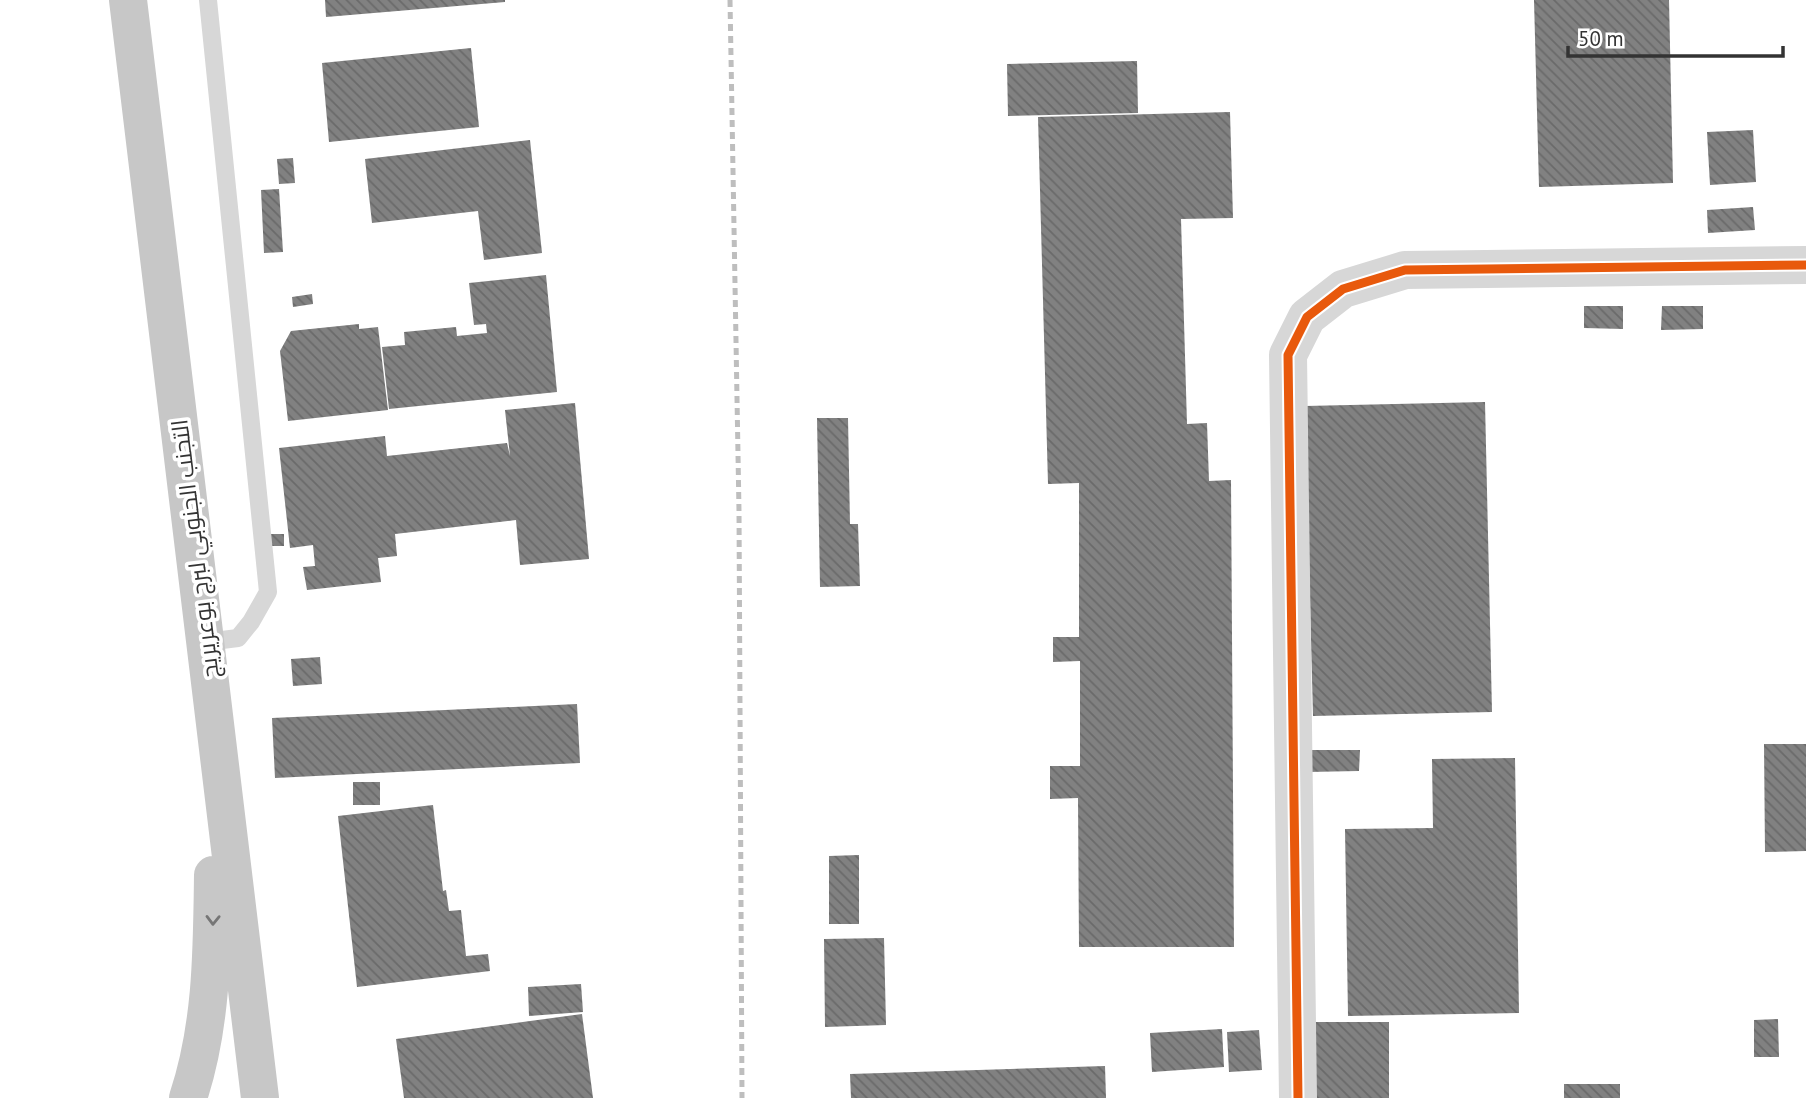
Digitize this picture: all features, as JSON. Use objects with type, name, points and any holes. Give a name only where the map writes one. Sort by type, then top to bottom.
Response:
[{"type":"highway","name":"التجنب الجنوبي لبرج بوعريريج","points":[[128,0],[260,1098]]},
{"type":"highway","points":[[188,1098],[198,1065],[210,996],[213,930],[214,783],[199,583]]},
{"type":"street","points":[[1298,1098],[1288,355],[1307,317],[1343,289],[1405,270],[1806,265]]},
{"type":"lane","points":[[206,642],[238,638],[251,622],[268,592],[208,0]]},
{"type":"building","points":[[325,0],[505,0],[505,2],[326,17]]},
{"type":"building","points":[[1534,0],[1669,0],[1673,183],[1539,187]]},
{"type":"building","points":[[471,48],[479,127],[329,142],[322,63]]},
{"type":"building","points":[[1137,61],[1138,113],[1008,116],[1007,64]]},
{"type":"building","points":[[1230,112],[1233,218],[1181,219],[1187,424],[1207,423],[1209,481],[1231,480],[1234,947],[1079,947],[1078,798],[1050,799],[1050,766],[1080,766],[1080,661],[1053,662],[1053,637],[1079,637],[1079,483],[1048,484],[1038,117]]},
{"type":"building","points":[[1753,130],[1756,182],[1710,185],[1707,132]]},
{"type":"building","points":[[530,140],[542,253],[484,260],[478,211],[372,223],[365,159]]},
{"type":"building","points":[[293,158],[295,183],[279,184],[277,159]]},
{"type":"building","points":[[279,189],[283,252],[264,253],[261,190]]},
{"type":"building","points":[[1753,207],[1755,230],[1708,233],[1707,210]]},
{"type":"building","points":[[546,275],[557,392],[389,409],[382,347],[405,345],[404,332],[456,327],[457,336],[487,333],[486,324],[474,325],[469,283]]},
{"type":"building","points":[[312,294],[313,304],[293,307],[292,297]]},
{"type":"building","points":[[1584,306],[1623,306],[1623,329],[1584,328]]},
{"type":"building","points":[[1662,306],[1703,306],[1703,329],[1661,330]]},
{"type":"building","points":[[359,324],[359,329],[378,327],[388,410],[288,421],[280,351],[291,331]]},
{"type":"building","points":[[1485,402],[1492,712],[1313,716],[1305,406]]},
{"type":"building","points":[[575,403],[589,559],[520,565],[516,520],[395,534],[397,556],[378,558],[381,582],[307,590],[303,567],[315,566],[313,545],[290,548],[279,448],[385,436],[387,456],[507,443],[510,456],[505,410]]},
{"type":"building","points":[[817,418],[848,418],[850,524],[858,524],[860,586],[820,587]]},
{"type":"building","points":[[256,534],[284,534],[284,546],[256,546]]},
{"type":"building","points":[[320,657],[322,684],[293,686],[291,659]]},
{"type":"building","points":[[577,704],[580,763],[275,778],[272,718]]},
{"type":"building","points":[[1764,744],[1806,744],[1806,851],[1765,852]]},
{"type":"building","points":[[1308,750],[1360,750],[1359,771],[1308,772]]},
{"type":"building","points":[[1515,758],[1519,1013],[1348,1016],[1345,829],[1433,828],[1432,759]]},
{"type":"building","points":[[353,782],[380,782],[380,805],[353,805]]},
{"type":"building","points":[[433,805],[443,891],[446,890],[449,911],[461,910],[466,956],[488,954],[490,971],[357,987],[338,816]]},
{"type":"building","points":[[859,855],[859,924],[829,924],[829,856]]},
{"type":"building","points":[[884,938],[886,1025],[825,1027],[824,939]]},
{"type":"building","points":[[581,984],[583,1012],[529,1016],[528,987]]},
{"type":"building","points":[[582,1014],[593,1098],[404,1098],[396,1039]]},
{"type":"building","points":[[1778,1019],[1779,1057],[1754,1057],[1754,1020]]},
{"type":"building","points":[[1311,1022],[1389,1022],[1389,1098],[1311,1098]]},
{"type":"building","points":[[1222,1029],[1224,1067],[1152,1072],[1150,1033]]},
{"type":"building","points":[[1259,1030],[1262,1070],[1229,1072],[1227,1032]]},
{"type":"building","points":[[1105,1066],[1106,1098],[851,1098],[850,1074]]},
{"type":"building","points":[[1564,1084],[1620,1084],[1620,1098],[1564,1098]]},
{"type":"railway","points":[[730,0],[739,511],[742,1098]]},
{"type":"cycle path","points":[[1298,1098],[1288,355],[1307,317],[1343,289],[1405,270],[1806,265]]}]
